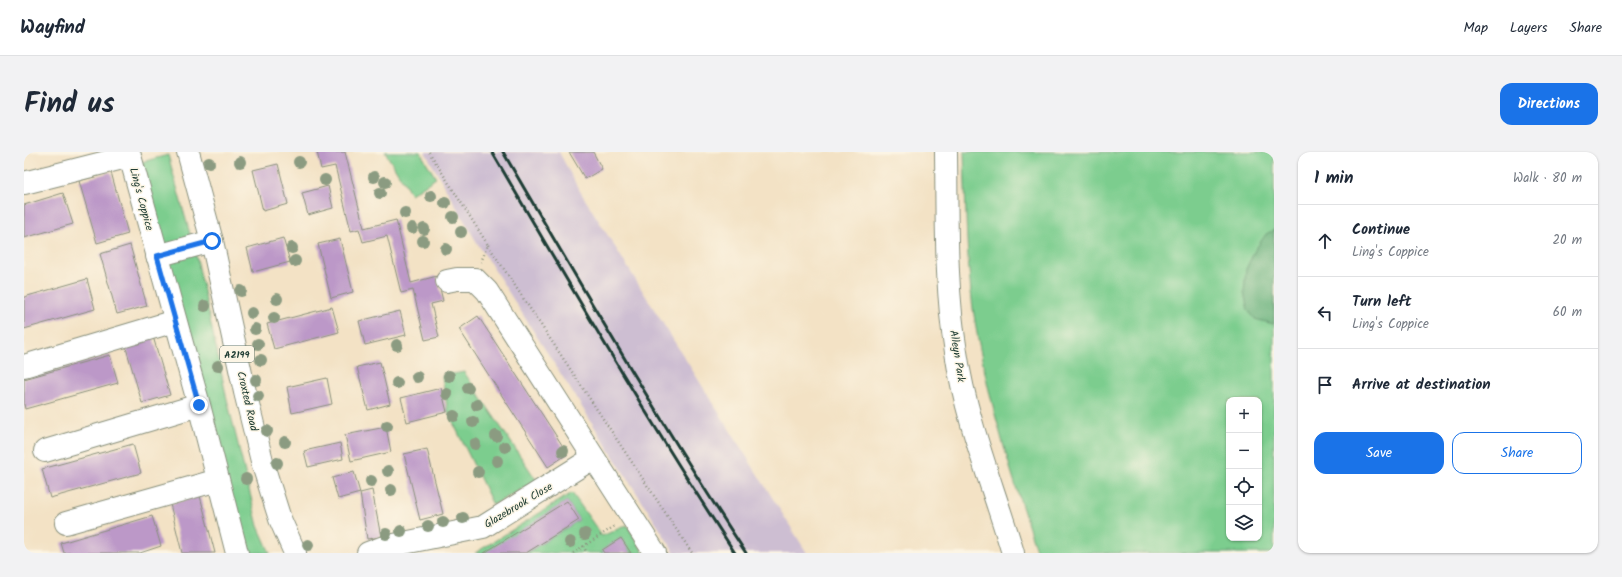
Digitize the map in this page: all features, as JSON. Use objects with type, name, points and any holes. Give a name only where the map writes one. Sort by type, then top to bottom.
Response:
[{"type":"street","name":"Croxted Road","points":[[188,152],[212,241],[245,392],[263,465],[280,519],[295,553]]},
{"type":"street","name":"Alleyn Park","points":[[946,152],[950,310],[956,352],[966,401],[979,451],[996,497],[1013,553]]},
{"type":"street","name":"Ling's Coppice","points":[[24,183],[130,156],[199,405],[238,553]]},
{"type":"street","points":[[157,256],[212,241]]},
{"type":"street","points":[[447,281],[457,279],[474,279],[487,291],[655,553]]},
{"type":"street","points":[[24,366],[175,321]]},
{"type":"street","points":[[45,451],[199,405]]},
{"type":"street","name":"Glazebrook Close","points":[[368,553],[384,547],[427,546],[483,527],[593,458]]},
{"type":"street","points":[[66,523],[218,480]]},
{"type":"path","points":[[429,152],[488,245],[692,553]]},
{"type":"path","points":[[474,279],[488,245]]},
{"type":"path","points":[[573,553],[631,517]]},
{"type":"path","points":[[583,546],[587,553]]},
{"type":"shaded area","points":[[425,152],[559,152],[578,188],[807,553],[675,553],[476,241]]},
{"type":"green space","points":[[385,152],[420,152],[436,178],[411,194]]},
{"type":"green space","points":[[964,152],[1274,152],[1274,553],[1037,553],[1002,441],[981,356],[970,284]]},
{"type":"green space","points":[[168,155],[198,263],[226,395],[258,526],[270,553],[245,553],[138,163]]},
{"type":"green space","points":[[1274,230],[1273,324],[1255,319],[1248,310],[1244,292],[1246,269],[1255,250],[1266,234]]},
{"type":"green space","points":[[464,372],[537,481],[493,505],[448,412],[442,376]]},
{"type":"green space","points":[[572,493],[602,536],[627,525],[644,553],[631,553],[621,538],[603,550],[604,553],[526,553],[579,520],[567,501],[486,553],[475,553]]},
{"type":"building","points":[[317,152],[345,152],[364,228],[396,220],[411,283],[437,276],[443,301],[431,304],[439,337],[425,340],[413,290],[401,293],[387,236],[363,242],[359,229],[351,231],[335,166],[321,169]]},
{"type":"building","points":[[569,152],[593,152],[602,169],[585,179]]},
{"type":"building","points":[[278,164],[288,204],[263,211],[253,170]]},
{"type":"building","points":[[111,172],[128,234],[97,243],[79,181]]},
{"type":"building","points":[[328,186],[333,208],[308,215],[302,193]]},
{"type":"building","points":[[63,193],[73,224],[24,238],[24,205]]},
{"type":"building","points":[[283,238],[290,262],[253,272],[247,248]]},
{"type":"building","points":[[340,239],[353,292],[331,298],[318,244]]},
{"type":"building","points":[[130,245],[147,306],[117,314],[100,254]]},
{"type":"building","points":[[87,279],[95,309],[24,329],[24,297]]},
{"type":"building","points":[[332,307],[339,332],[274,349],[267,324]]},
{"type":"building","points":[[400,311],[406,335],[365,345],[359,321]]},
{"type":"building","points":[[478,316],[568,454],[548,467],[459,329]]},
{"type":"building","points":[[152,333],[170,395],[142,403],[124,341]]},
{"type":"building","points":[[110,355],[118,383],[25,409],[24,379]]},
{"type":"building","points":[[380,362],[390,404],[368,410],[357,367]]},
{"type":"building","points":[[327,378],[332,404],[292,413],[287,387]]},
{"type":"building","points":[[441,388],[447,412],[407,422],[401,398]]},
{"type":"building","points":[[386,427],[391,452],[351,461],[345,435]]},
{"type":"building","points":[[340,443],[343,459],[308,467],[304,451]]},
{"type":"building","points":[[133,444],[141,473],[50,498],[42,469]]},
{"type":"building","points":[[427,449],[443,514],[420,520],[404,454]]},
{"type":"building","points":[[354,472],[360,493],[338,499],[332,478]]},
{"type":"building","points":[[372,490],[381,537],[367,539],[360,493]]},
{"type":"building","points":[[200,496],[215,553],[182,553],[170,504]]},
{"type":"building","points":[[567,501],[579,520],[526,553],[484,553]]},
{"type":"building","points":[[152,516],[161,546],[140,553],[64,553],[61,543]]},
{"type":"building","points":[[621,538],[631,553],[604,553],[602,550]]},
{"type":"railway","points":[[492,152],[641,404],[735,553]]},
{"type":"railway","points":[[503,152],[652,404],[746,553]]},
{"type":"route","points":[[199,405],[157,256],[212,241]]}]
